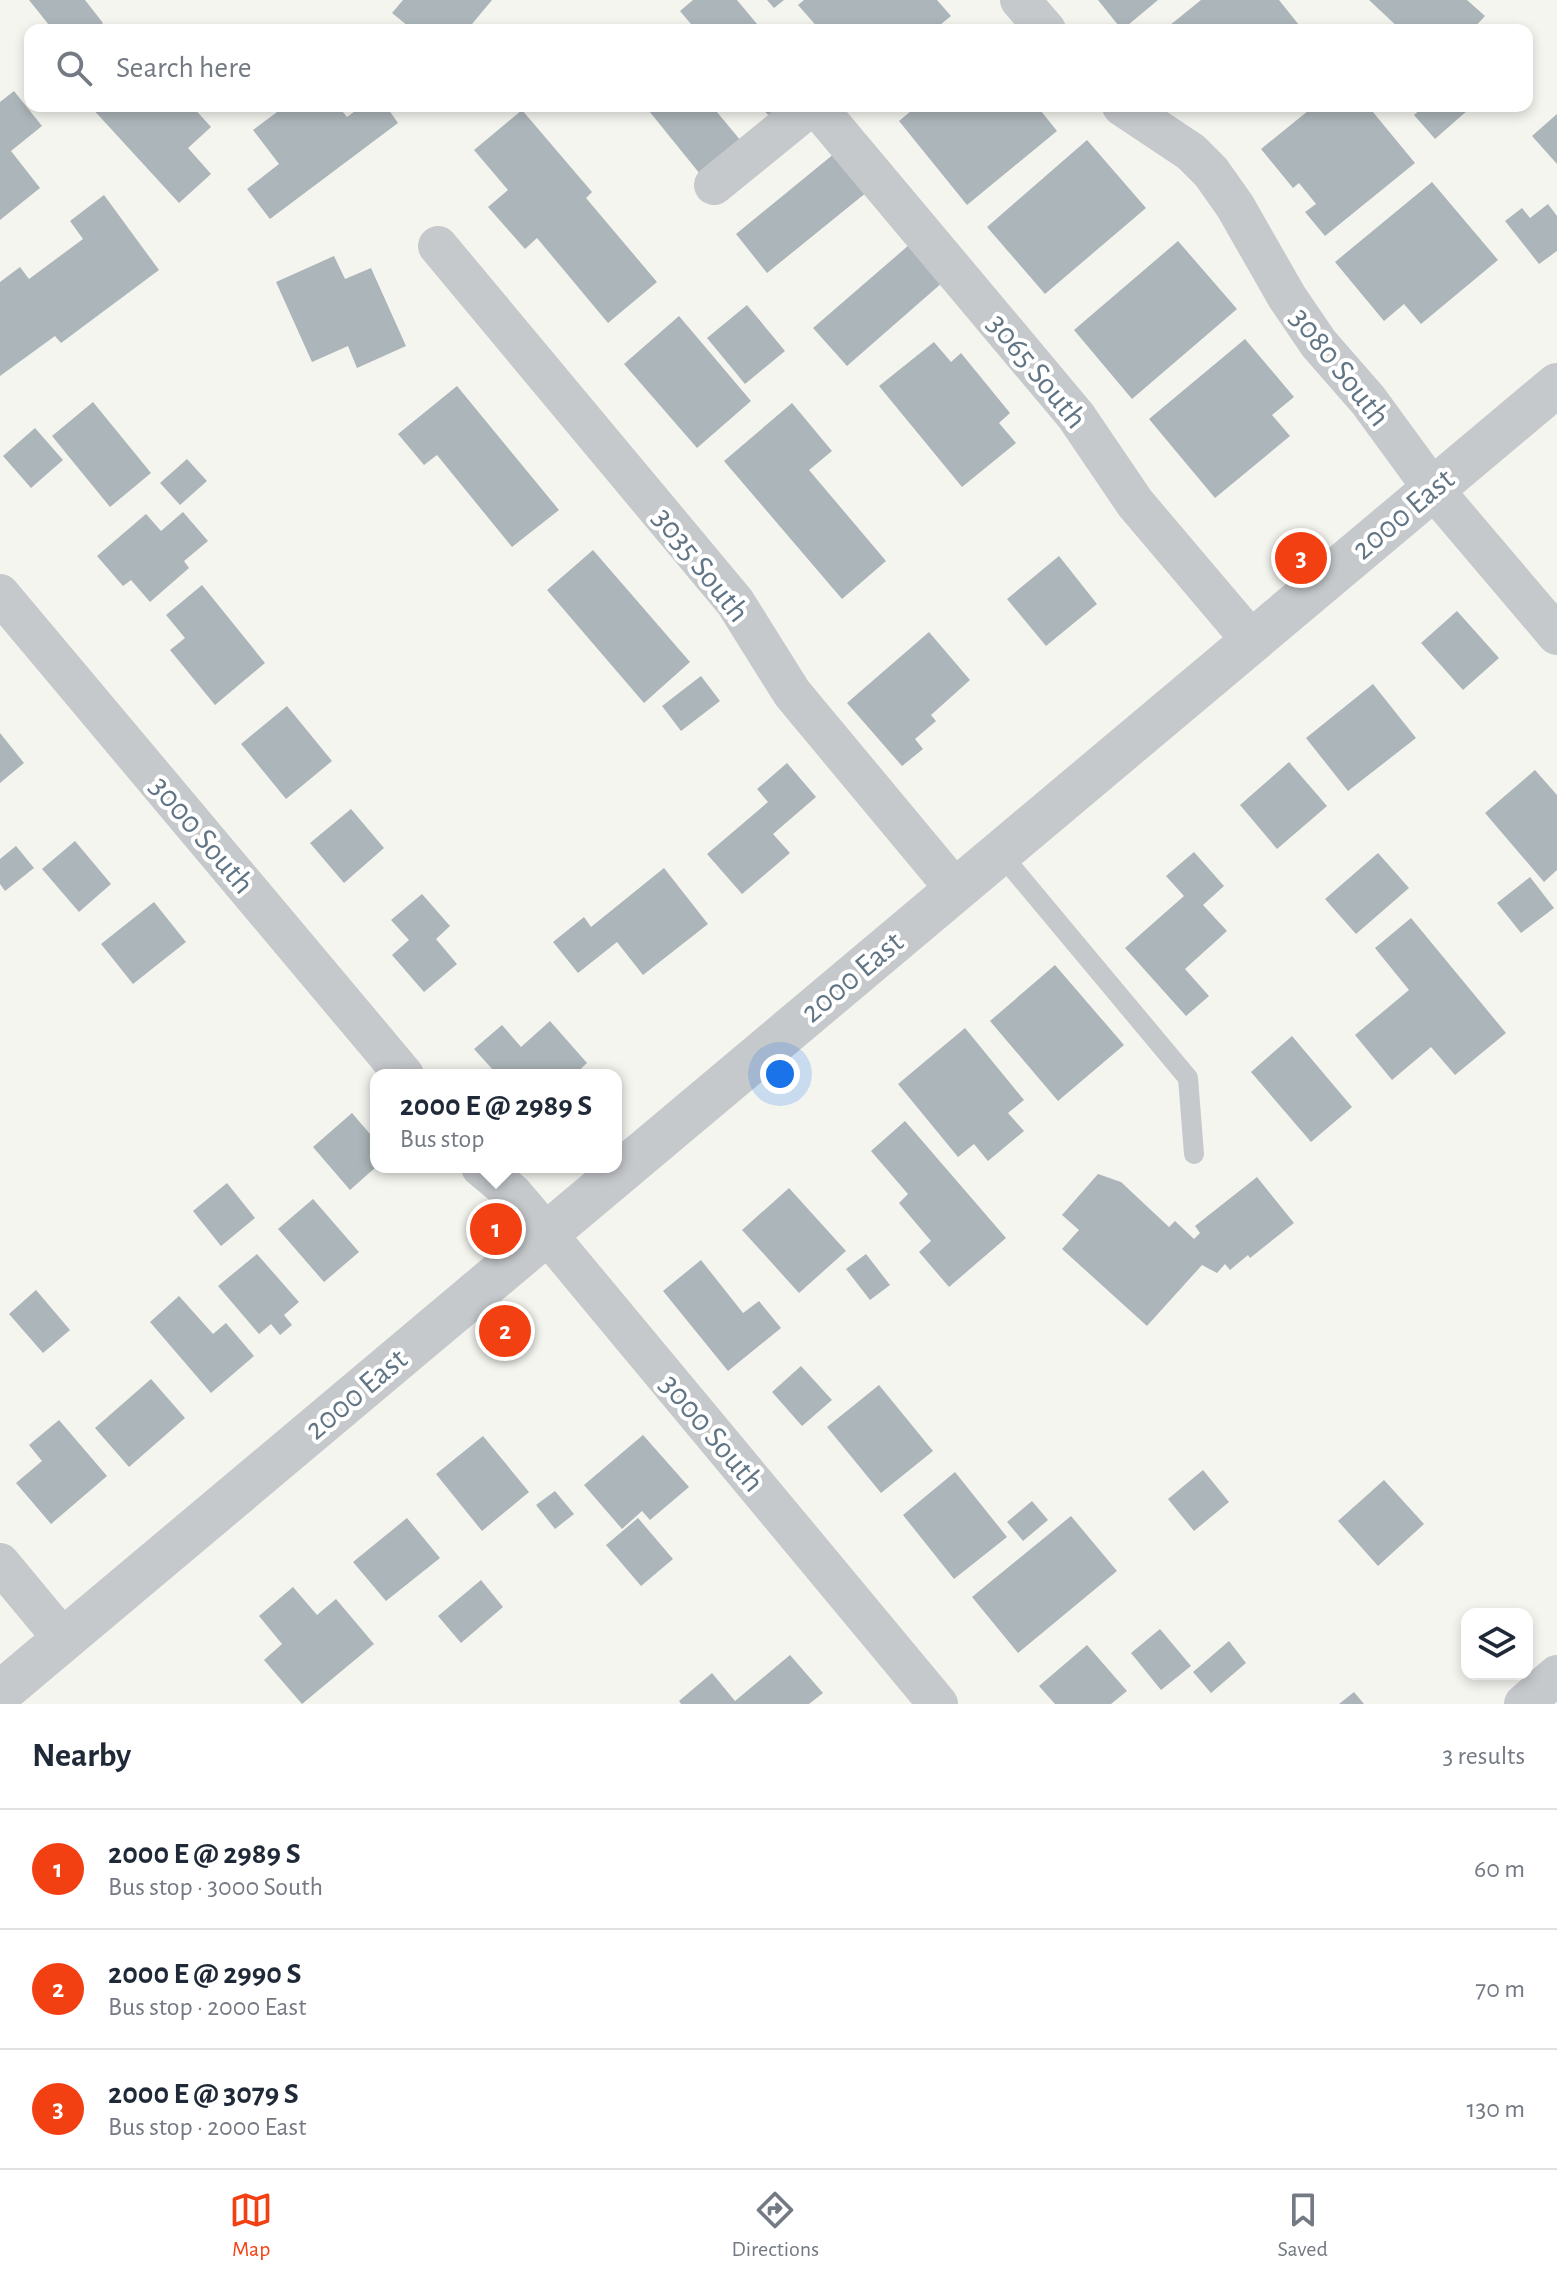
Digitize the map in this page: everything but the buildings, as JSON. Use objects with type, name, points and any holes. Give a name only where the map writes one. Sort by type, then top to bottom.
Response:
[{"type":"street","points":[[1020,0],[1041,24]]},
{"type":"street","name":"3065 South","points":[[714,185],[805,112]]},
{"type":"street","name":"3065 South","points":[[818,112],[1067,405],[1135,503],[1252,641]]},
{"type":"street","name":"3080 South","points":[[1131,112],[1191,152],[1211,172],[1319,344],[1368,400],[1433,489],[1557,635]]},
{"type":"street","name":"3035 South","points":[[438,246],[735,602],[792,693],[956,890]]},
{"type":"street","name":"2000 East","points":[[622,1171],[1557,385]]},
{"type":"street","name":"3000 South","points":[[0,594],[399,1069]]},
{"type":"street","name":"3000 South","points":[[488,1173],[512,1193],[547,1234],[938,1704]]},
{"type":"street","name":"2000 East","points":[[0,1693],[620,1173]]},
{"type":"street","points":[[0,1563],[64,1640]]},
{"type":"street","points":[[1524,1704],[1557,1675]]},
{"type":"lane","points":[[1000,853],[1188,1078],[1194,1154]]},
{"type":"place","name":"2000 E @ 3079 S","points":[[1301,558]]},
{"type":"place","name":"2000 E @ 2989 S","points":[[496,1229]]},
{"type":"place","name":"2000 E @ 2990 S","points":[[505,1331]]}]
